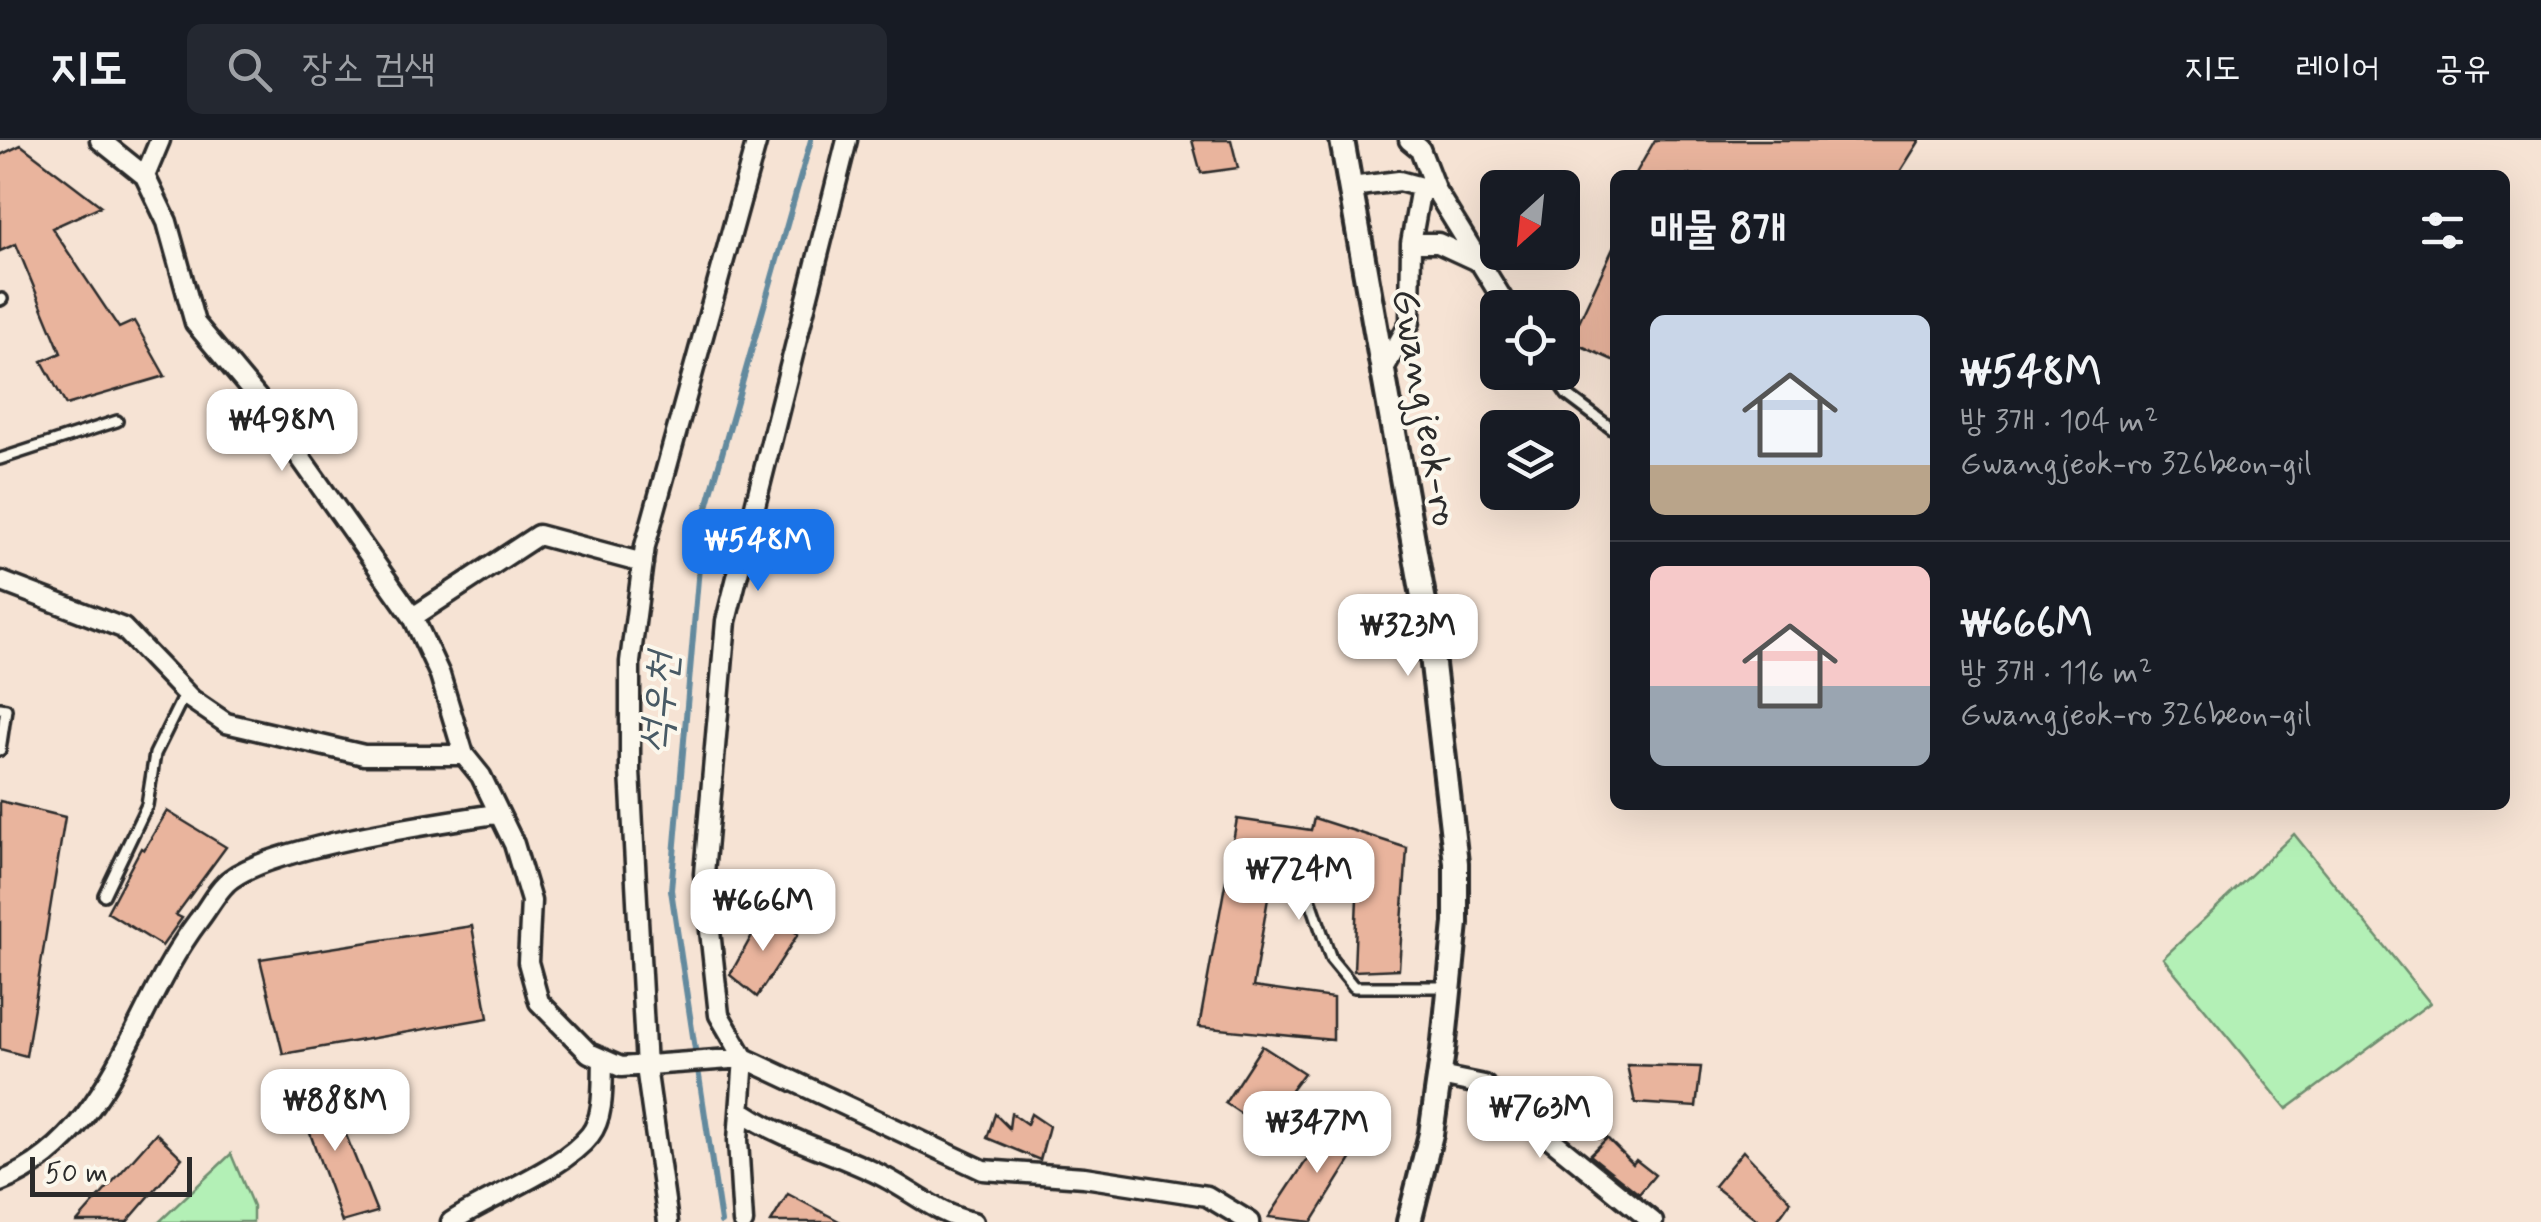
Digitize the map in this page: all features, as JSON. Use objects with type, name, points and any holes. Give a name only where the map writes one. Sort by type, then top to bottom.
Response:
[{"type":"main road","name":"Gwangjeok-ro","points":[[1342,140],[1429,630],[1456,864],[1450,987],[1440,1076],[1431,1134],[1409,1222]]},
{"type":"street","points":[[100,140],[144,176],[167,222],[195,323],[261,402],[413,617],[440,675],[464,754],[481,776],[496,814],[514,844],[531,901],[528,962],[538,1002],[590,1053],[621,1067],[736,1057],[983,1170],[1084,1177],[1207,1196],[1250,1222]]},
{"type":"street","points":[[144,176],[160,140]]},
{"type":"street","points":[[668,1222],[646,1067],[630,771],[630,662],[642,562],[757,140]]},
{"type":"street","points":[[743,1222],[738,1167],[743,1112],[736,1057],[719,1015],[704,874],[726,620],[847,140]]},
{"type":"street","points":[[1419,143],[1429,189],[1496,290]]},
{"type":"street","points":[[1351,187],[1399,181],[1429,189]]},
{"type":"street","points":[[1381,375],[1410,322],[1411,243],[1429,189]]},
{"type":"street","points":[[1411,243],[1438,243],[1477,261]]},
{"type":"street","points":[[413,617],[538,535],[642,562]]},
{"type":"street","points":[[0,581],[123,628],[185,693],[226,723],[364,755],[464,754]]},
{"type":"street","points":[[0,1182],[21,1174],[76,1131],[113,1073],[182,943],[230,880],[273,861],[345,842],[496,814]]},
{"type":"street","points":[[451,1222],[560,1160],[592,1134],[601,1106],[604,1060]]},
{"type":"street","points":[[1440,1076],[1484,1084],[1653,1222]]},
{"type":"street","points":[[743,1112],[766,1127],[882,1176],[957,1219],[973,1222]]},
{"type":"lane","points":[[1563,390],[1610,427]]},
{"type":"lane","points":[[0,459],[117,421]]},
{"type":"lane","points":[[104,895],[147,805],[155,754],[185,693]]},
{"type":"lane","points":[[0,708],[6,710],[0,750]]},
{"type":"lane","points":[[1302,875],[1332,959],[1354,987],[1450,987]]},
{"type":"green space","points":[[2294,834],[2430,1003],[2287,1109],[2163,958]]},
{"type":"green space","points":[[231,1154],[253,1206],[253,1222],[159,1222]]},
{"type":"building","points":[[1192,140],[1231,140],[1238,168],[1201,173]]},
{"type":"building","points":[[1655,140],[1920,140],[1901,170],[1638,170]]},
{"type":"building","points":[[21,145],[101,206],[52,228],[119,328],[134,321],[165,376],[66,405],[42,361],[61,353],[16,244],[0,251],[0,155]]},
{"type":"building","points":[[1610,255],[1610,359],[1580,345],[1580,319]]},
{"type":"building","points":[[0,801],[65,817],[26,1056],[0,1049]]},
{"type":"building","points":[[167,811],[226,847],[176,915],[182,918],[162,946],[107,912],[141,848],[144,850]]},
{"type":"building","points":[[1314,818],[1407,848],[1399,969],[1354,971],[1357,897],[1326,887],[1333,868],[1276,851],[1253,987],[1333,998],[1333,1040],[1199,1027],[1237,819],[1311,830]]},
{"type":"building","points":[[765,912],[798,934],[757,997],[730,975]]},
{"type":"building","points":[[472,926],[488,1018],[283,1054],[260,959]]},
{"type":"building","points":[[1262,1046],[1304,1073],[1263,1128],[1225,1103]]},
{"type":"building","points":[[1627,1065],[1701,1067],[1696,1107],[1635,1103]]},
{"type":"building","points":[[327,1088],[377,1212],[342,1222],[294,1089]]},
{"type":"building","points":[[1011,1113],[1027,1124],[1031,1114],[1049,1126],[1040,1160],[987,1138],[995,1114],[1009,1128]]},
{"type":"building","points":[[1333,1120],[1360,1145],[1312,1222],[1269,1217]]},
{"type":"building","points":[[156,1133],[182,1158],[127,1222],[77,1222]]},
{"type":"building","points":[[1607,1138],[1633,1164],[1636,1160],[1655,1175],[1639,1194],[1590,1155]]},
{"type":"building","points":[[1743,1151],[1791,1201],[1776,1222],[1760,1222],[1714,1186]]},
{"type":"building","points":[[788,1194],[841,1222],[771,1222]]},
{"type":"waterway","name":"석우천","points":[[721,1222],[671,890],[703,521],[811,140]]}]
